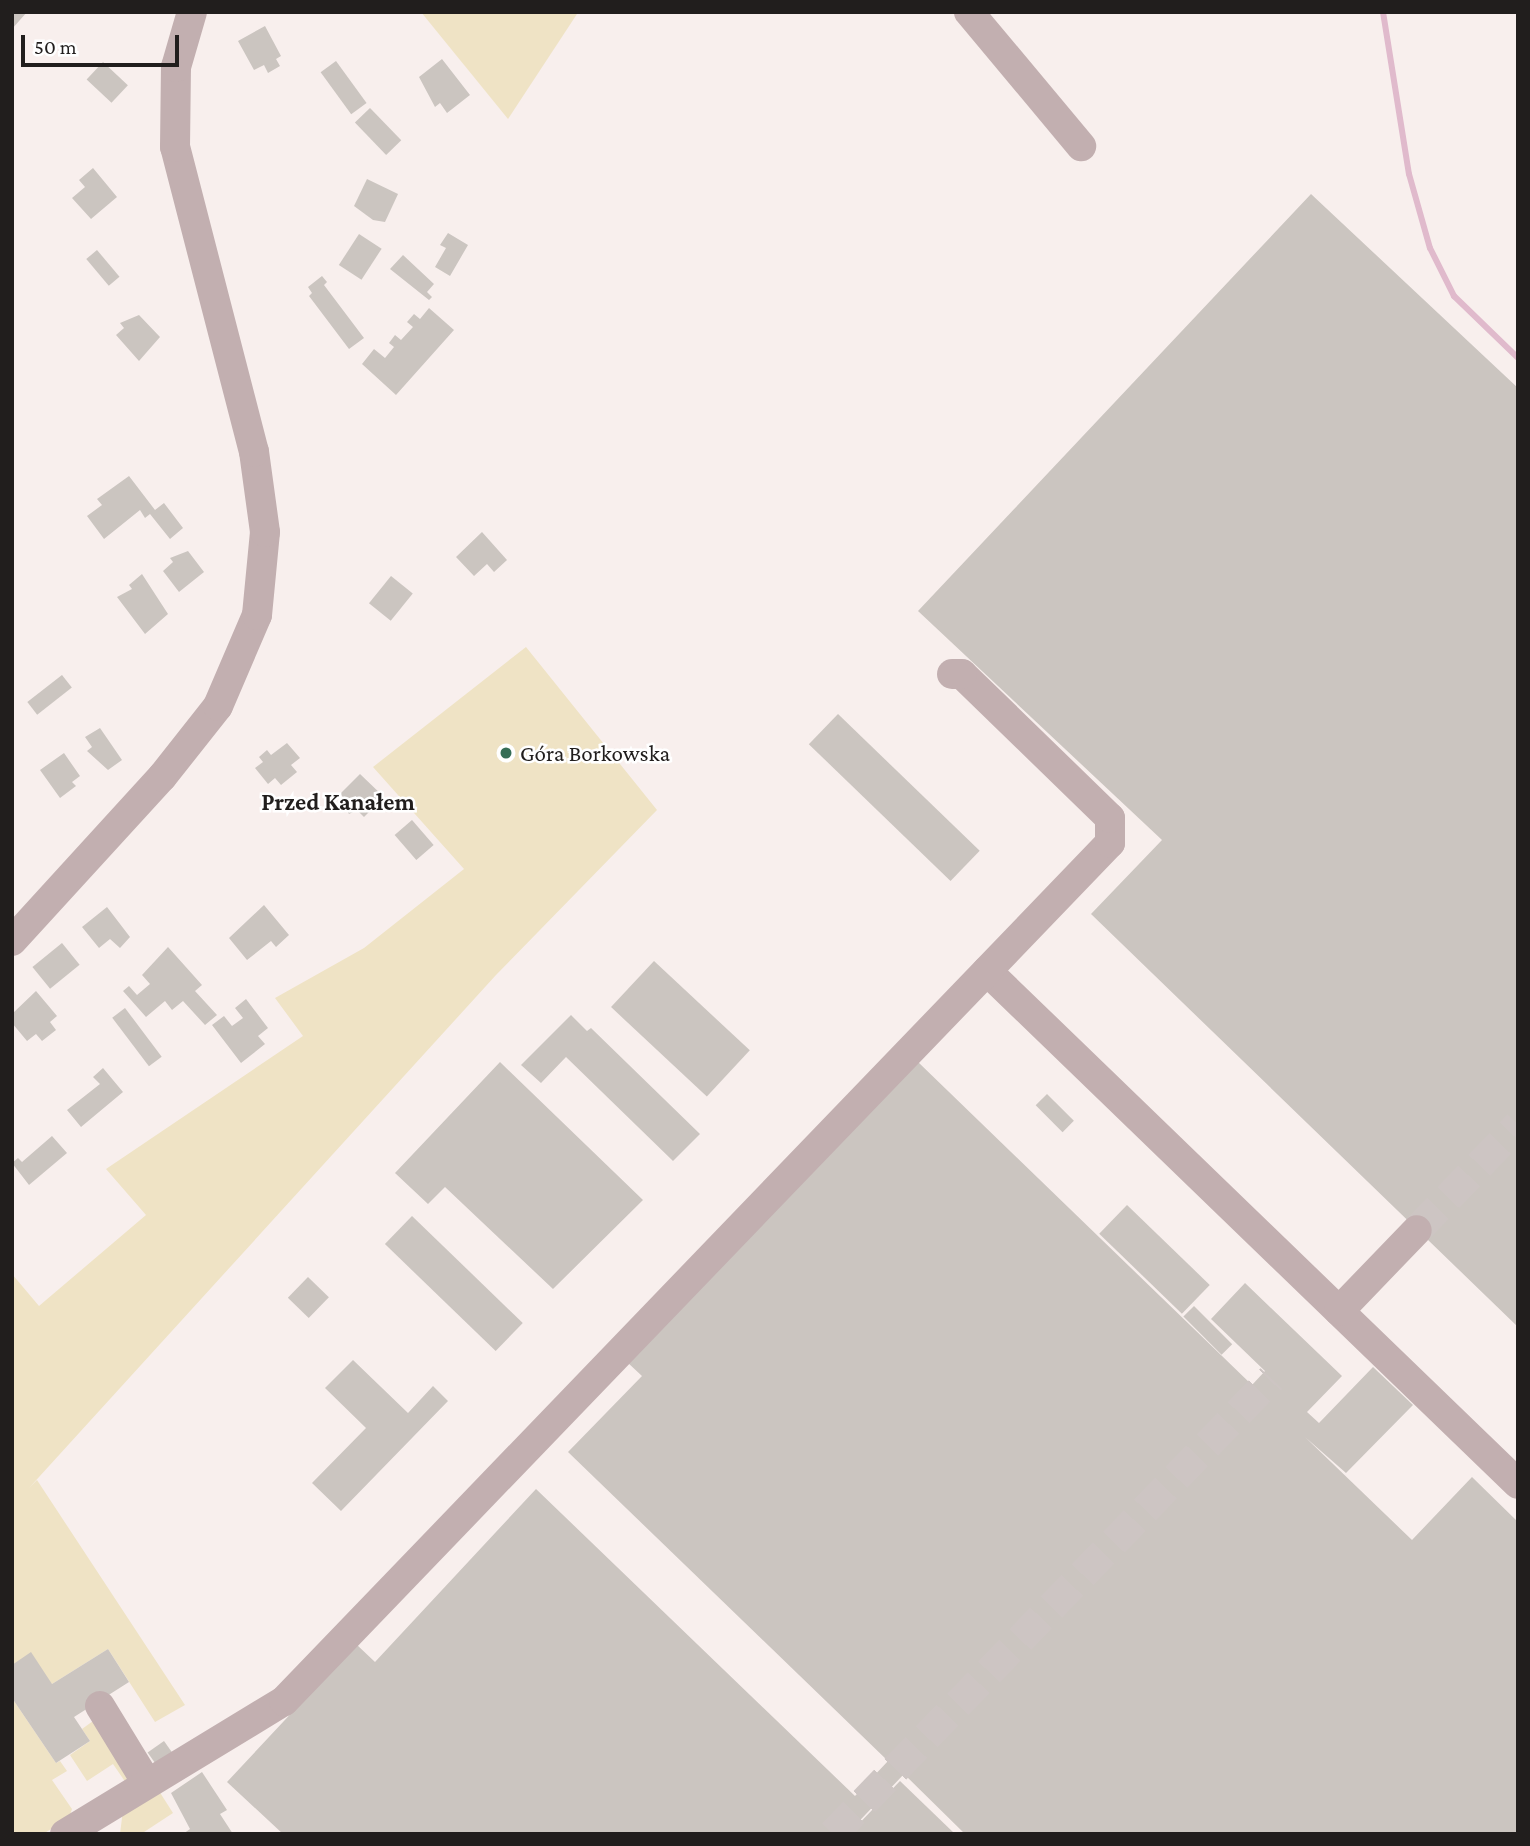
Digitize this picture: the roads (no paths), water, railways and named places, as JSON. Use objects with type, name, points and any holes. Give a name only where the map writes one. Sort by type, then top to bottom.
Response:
[{"type":"street","points":[[12,940],[162,777],[218,706],[257,615],[265,532],[254,452],[175,147],[176,68],[192,12]]},
{"type":"street","points":[[969,12],[1081,146]]},
{"type":"street","points":[[65,1834],[98,1826],[147,1783],[285,1701],[1110,843],[1110,818],[962,674],[952,674]]},
{"type":"street","points":[[987,971],[1518,1484]]},
{"type":"street","points":[[1339,1311],[1417,1230]]},
{"type":"street","points":[[100,1706],[147,1783]]},
{"type":"waterway","points":[[1383,12],[1409,174],[1430,248],[1454,296],[1518,358]]},
{"type":"tunnel","points":[[1417,1230],[1518,1125]]},
{"type":"tunnel","points":[[833,1834],[1271,1379]]},
{"type":"place","name":"Góra Borkowska","points":[[506,753]]},
{"type":"district","name":"Przed Kanałem","points":[[338,802]]}]
